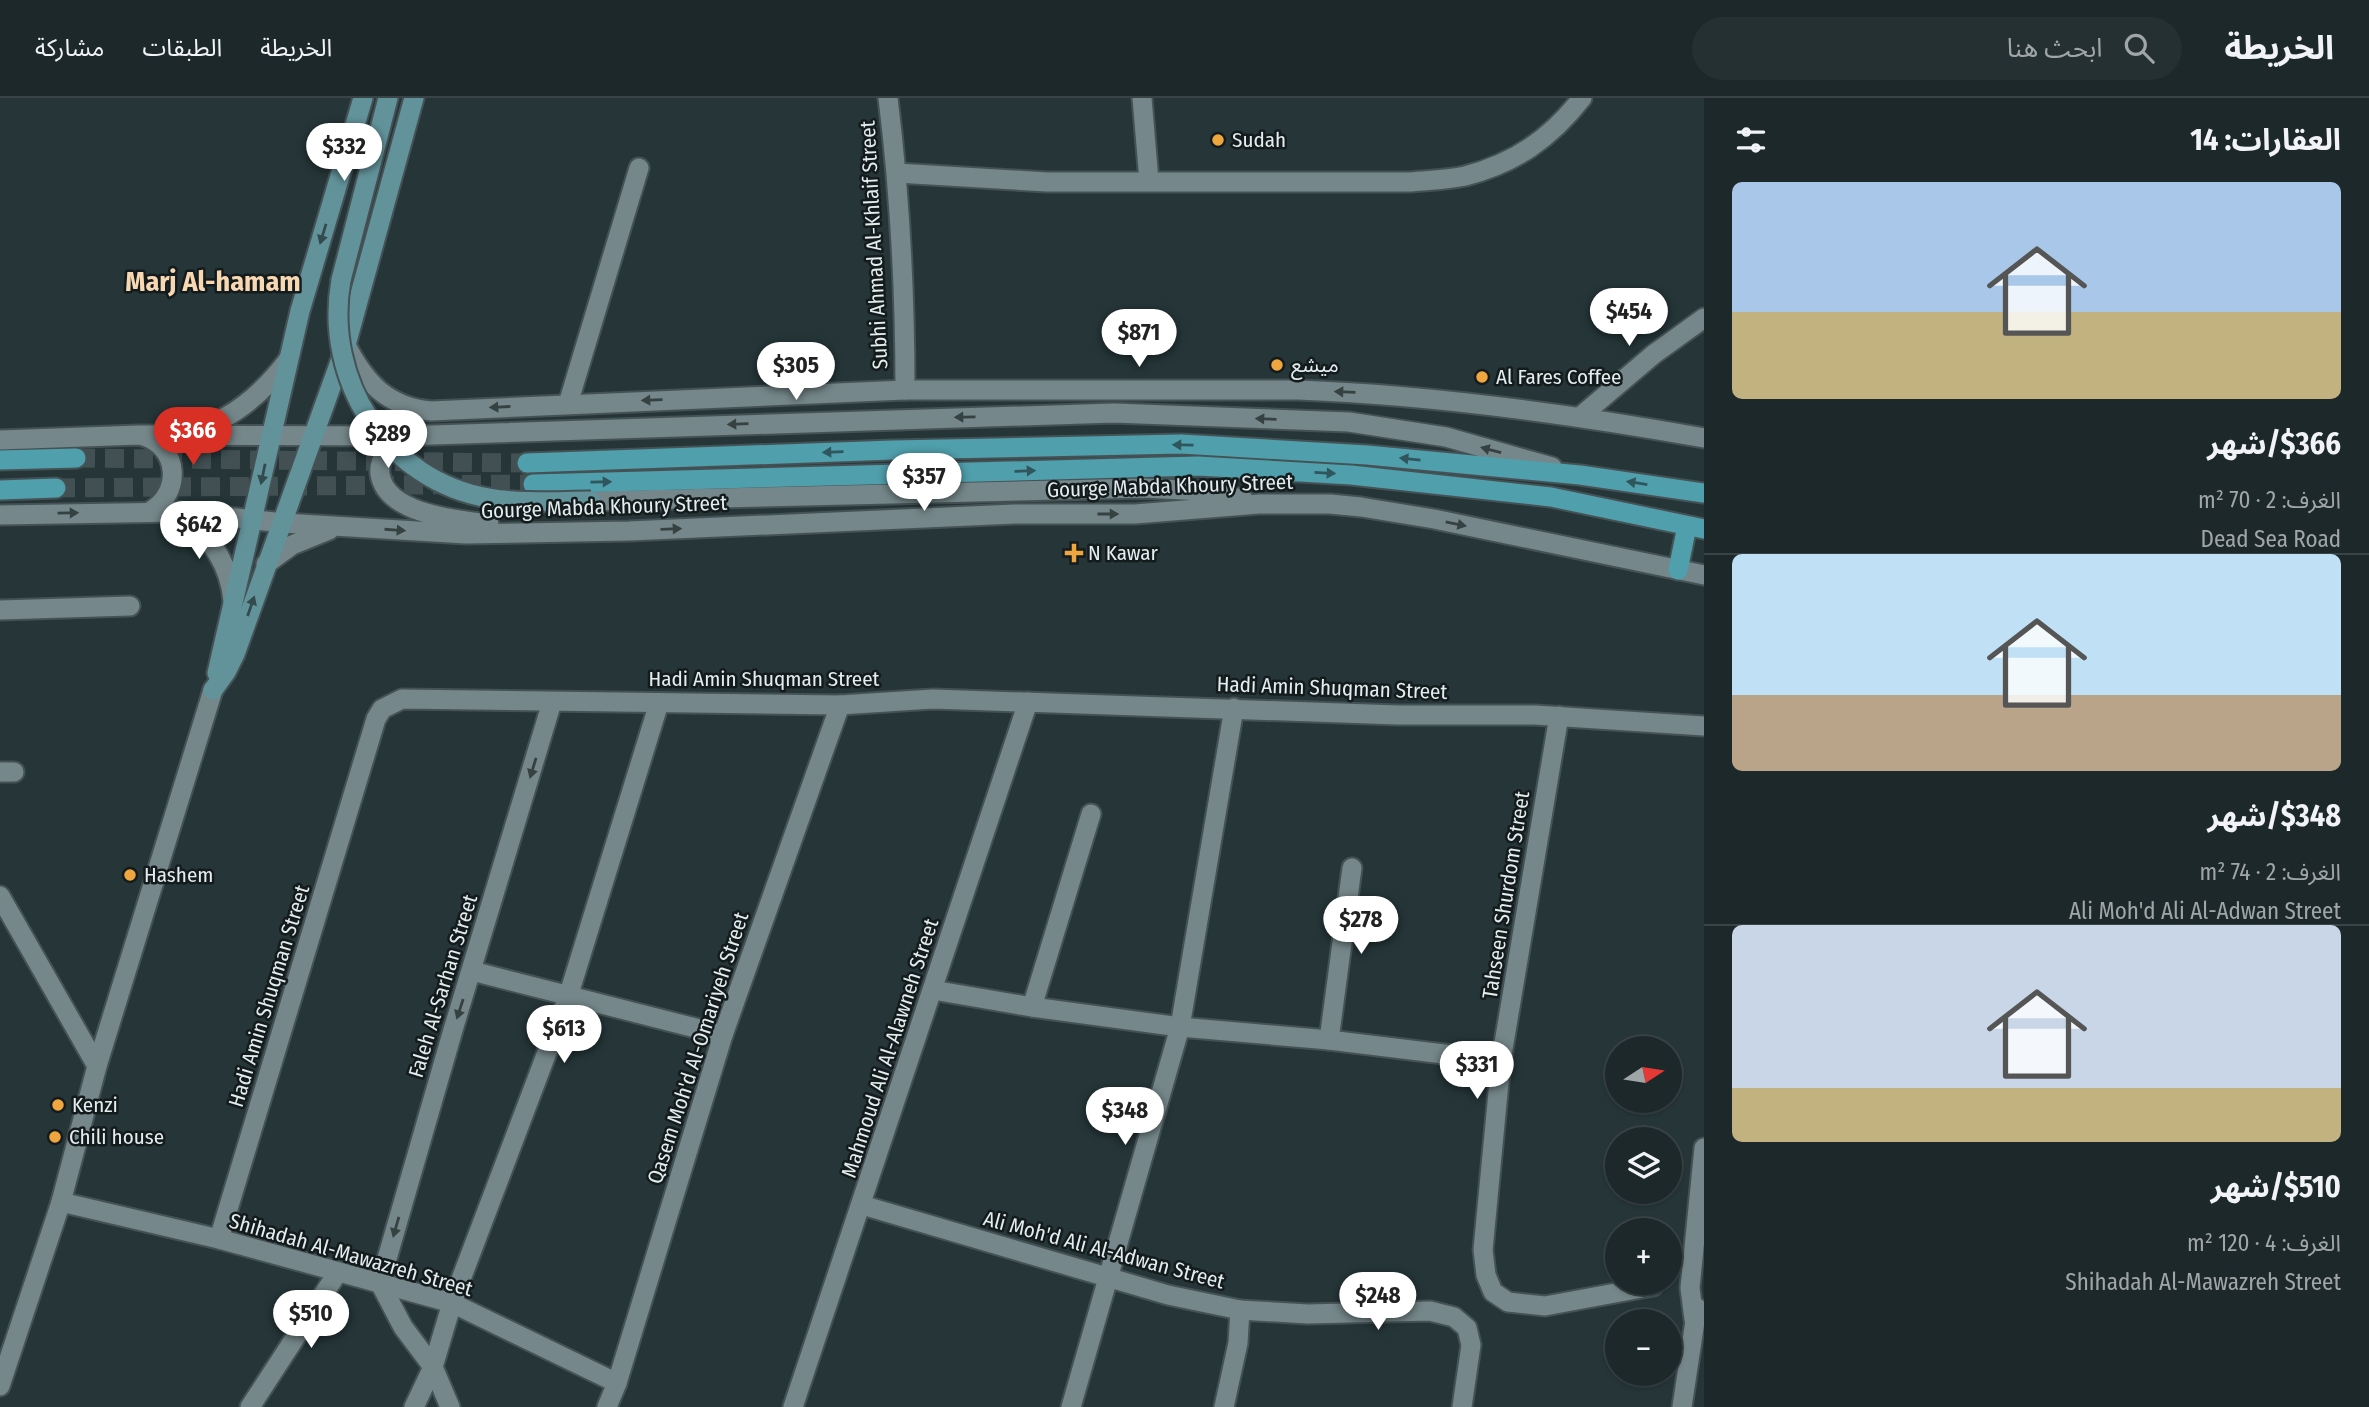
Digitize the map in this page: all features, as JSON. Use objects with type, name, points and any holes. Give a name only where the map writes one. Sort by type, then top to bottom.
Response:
[{"type":"main road","points":[[213,690],[288,360],[363,98]]},
{"type":"main road","points":[[388,98],[337,303],[339,344],[350,382],[370,421],[406,460],[425,475],[447,486],[488,498],[538,502],[591,501]]},
{"type":"main road","points":[[213,690],[235,654],[346,345],[414,98]]},
{"type":"main road","points":[[527,463],[893,450],[1181,444],[1367,455],[1580,475],[1704,493]]},
{"type":"main road","points":[[0,460],[76,458]]},
{"type":"main road","points":[[533,484],[1198,466],[1351,475],[1551,497],[1695,527],[1678,570]]},
{"type":"main road","points":[[0,489],[56,488]]},
{"type":"street","name":"Subhi Ahmad Al-Khlaif Street","points":[[888,98],[897,173],[905,390]]},
{"type":"street","points":[[1142,98],[1149,181]]},
{"type":"street","points":[[897,173],[1047,182],[1410,182],[1463,176],[1506,162],[1527,151],[1582,98]]},
{"type":"street","points":[[568,404],[639,168]]},
{"type":"street","points":[[1581,416],[1654,354],[1704,318]]},
{"type":"street","points":[[346,345],[359,370],[372,385],[388,397],[414,409],[431,411],[905,390],[1165,388],[1357,392],[1581,416],[1704,438]]},
{"type":"street","points":[[170,435],[193,430],[237,410],[273,379],[288,360]]},
{"type":"street","points":[[997,416],[1028,404],[1165,388]]},
{"type":"street","points":[[0,440],[139,435],[402,436],[1114,413],[1349,422],[1446,437],[1580,475]]},
{"type":"street","points":[[139,435],[158,443],[169,457],[172,466],[169,493],[149,512]]},
{"type":"street","points":[[402,436],[388,449],[381,460],[379,471],[383,486],[399,502],[427,512],[471,522],[519,526],[564,525],[629,531]]},
{"type":"street","points":[[591,501],[1143,488],[1202,491],[1259,504]]},
{"type":"street","name":"Gourge Mabda Khoury Street","points":[[0,515],[180,512],[284,523],[466,534],[629,531],[1015,514],[1135,514],[1303,503],[1361,507],[1434,519],[1704,575]]},
{"type":"street","points":[[180,512],[207,537],[218,552],[232,585],[233,602]]},
{"type":"street","points":[[266,564],[306,538],[346,527]]},
{"type":"street","points":[[0,610],[130,606]]},
{"type":"street","points":[[0,1386],[61,1202],[97,1066],[213,690]]},
{"type":"street","name":"Hadi Amin Shuqman Street","points":[[219,1239],[376,719],[382,709],[391,703],[413,698],[839,705],[933,699],[1398,715],[1559,716],[1704,726]]},
{"type":"street","name":"Faleh Al-Sarhan Street","points":[[380,1283],[552,702]]},
{"type":"street","name":"Mahmoud Ali Al-Alawneh Street","points":[[793,1407],[1028,702]]},
{"type":"street","points":[[414,1407],[433,1367],[452,1303],[568,997],[659,703]]},
{"type":"street","name":"Qasem Moh'd Al-Omariyeh Street","points":[[607,1407],[617,1383],[723,1035],[839,705]]},
{"type":"street","points":[[1071,1407],[1180,1027],[1234,708]]},
{"type":"street","name":"Tahseen Shurdom Street","points":[[1559,716],[1501,1061],[1484,1240],[1486,1275],[1493,1293],[1508,1302],[1545,1306],[1605,1295]]},
{"type":"street","points":[[1032,1007],[1091,814]]},
{"type":"street","points":[[1329,1040],[1352,867]]},
{"type":"street","points":[[0,896],[97,1066]]},
{"type":"street","points":[[472,971],[723,1035]]},
{"type":"street","points":[[933,990],[1032,1007],[1180,1027],[1329,1040],[1501,1061]]},
{"type":"street","points":[[1694,1319],[1690,1288],[1704,1148]]},
{"type":"street","name":"Shihadah Al-Mawazreh Street","points":[[61,1202],[219,1239],[452,1303],[617,1383]]},
{"type":"street","name":"Ali Moh'd Ali Al-Adwan Street","points":[[862,1205],[1168,1295],[1240,1310],[1238,1343],[1224,1407]]},
{"type":"street","points":[[250,1407],[338,1272]]},
{"type":"street","points":[[380,1283],[403,1327],[433,1367],[450,1407]]},
{"type":"street","points":[[1682,1407],[1694,1319],[1704,1283]]},
{"type":"street","points":[[1240,1310],[1308,1314],[1430,1311],[1454,1317],[1467,1328],[1471,1345],[1462,1407]]},
{"type":"tunnel","points":[[76,458],[527,463]]},
{"type":"tunnel","points":[[56,488],[533,484]]},
{"type":"place","name":"Sudah","points":[[1218,140]]},
{"type":"place","name":"ميشع","points":[[1277,365]]},
{"type":"place","name":"Al Fares Coffee","points":[[1482,377]]},
{"type":"place","name":"N Kawar","points":[[1074,553]]},
{"type":"place","name":"Hashem","points":[[130,875]]},
{"type":"place","name":"Kenzi","points":[[58,1105]]},
{"type":"place","name":"Chili house","points":[[55,1137]]},
{"type":"district","name":"Marj Al-hamam","points":[[213,281]]}]
